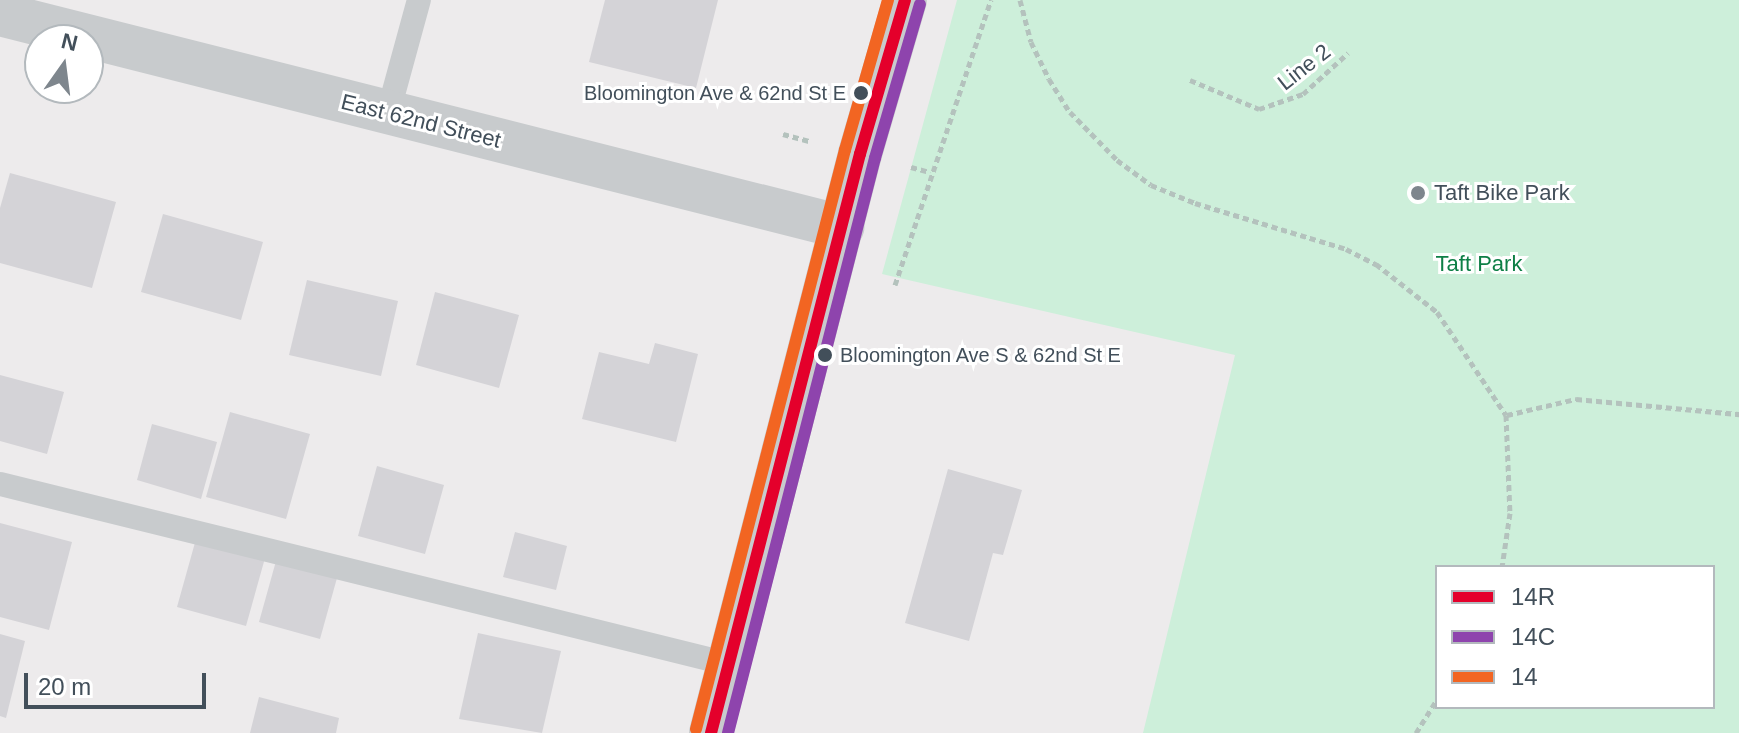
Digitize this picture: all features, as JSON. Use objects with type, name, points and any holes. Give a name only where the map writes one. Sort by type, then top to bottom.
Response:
[{"type":"street","points":[[711,733],[842,227],[905,0]]},
{"type":"street","name":"East 62nd Street","points":[[0,14],[842,227]]},
{"type":"lane","points":[[388,113],[419,0]]},
{"type":"lane","points":[[0,484],[729,664]]},
{"type":"path","points":[[895,285],[991,0]]},
{"type":"path","points":[[1020,0],[1031,42],[1049,79],[1070,112],[1117,160],[1151,185],[1195,203],[1305,235],[1376,264],[1437,312],[1506,415],[1510,513],[1502,565]]},
{"type":"path","name":"Line 2","points":[[1190,80],[1259,109],[1303,94],[1348,53]]},
{"type":"path","points":[[1506,415],[1576,399],[1739,414]]},
{"type":"path","points":[[1416,733],[1435,702]]},
{"type":"green space","name":"Taft Park","points":[[957,0],[1739,0],[1739,733],[1143,733],[1235,355],[882,274]]},
{"type":"building","points":[[605,0],[718,0],[696,88],[589,62]]},
{"type":"building","points":[[10,173],[116,202],[92,288],[0,263],[0,208]]},
{"type":"building","points":[[163,214],[263,242],[241,320],[141,292]]},
{"type":"building","points":[[307,280],[398,301],[381,376],[289,355]]},
{"type":"building","points":[[435,292],[519,315],[499,388],[416,365]]},
{"type":"building","points":[[655,343],[698,354],[676,442],[582,419],[599,352],[649,364]]},
{"type":"building","points":[[0,375],[64,392],[47,454],[0,441]]},
{"type":"building","points":[[230,412],[310,434],[286,519],[206,497]]},
{"type":"building","points":[[152,424],[217,442],[201,499],[137,480]]},
{"type":"building","points":[[377,466],[444,485],[425,554],[358,536]]},
{"type":"building","points":[[948,469],[1022,490],[1003,555],[993,553],[969,641],[905,623]]},
{"type":"building","points":[[0,523],[72,542],[49,630],[0,617]]},
{"type":"building","points":[[515,532],[567,546],[556,590],[503,577]]},
{"type":"building","points":[[196,539],[265,558],[246,626],[177,607]]},
{"type":"building","points":[[276,561],[337,578],[320,639],[259,622]]},
{"type":"building","points":[[478,633],[561,651],[542,733],[459,719]]},
{"type":"building","points":[[0,634],[25,641],[6,718],[0,716]]},
{"type":"building","points":[[259,697],[339,718],[336,733],[250,733]]},
{"type":"transit line","name":"14","points":[[696,729],[845,150],[888,0]]},
{"type":"transit line","name":"14R","points":[[711,733],[860,154],[905,0]]},
{"type":"transit line","name":"14C","points":[[728,733],[875,158],[920,4]]},
{"type":"place","name":"Bloomington Ave & 62nd St E","points":[[861,93]]},
{"type":"place","name":"Taft Bike Park","points":[[1418,193]]},
{"type":"place","name":"Bloomington Ave S & 62nd St E","points":[[825,355]]}]
